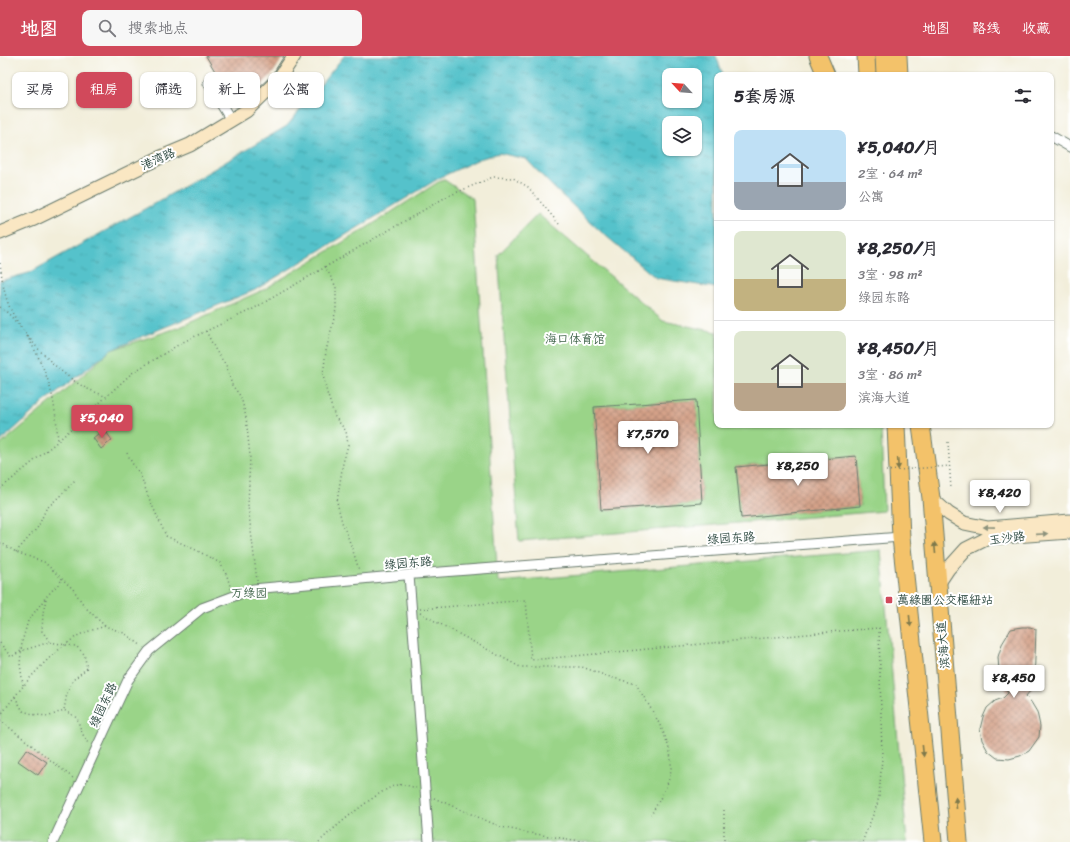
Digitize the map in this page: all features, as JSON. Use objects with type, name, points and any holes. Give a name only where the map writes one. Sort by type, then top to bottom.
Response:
[{"type":"highway","points":[[808,56],[815,72]]},
{"type":"highway","points":[[818,56],[825,72]]},
{"type":"highway","points":[[830,56],[832,72]]},
{"type":"highway","points":[[866,56],[867,72]]},
{"type":"highway","points":[[884,56],[894,65]]},
{"type":"highway","points":[[896,428],[901,537],[933,842]]},
{"type":"highway","name":"滨海大道","points":[[920,428],[931,498],[959,842]]},
{"type":"street","name":"港湾路","points":[[0,233],[34,219],[159,158],[190,145],[246,110],[278,80],[294,56]]},
{"type":"street","points":[[224,108],[231,120]]},
{"type":"street","points":[[1054,138],[1070,147]]},
{"type":"street","name":"玉沙路","points":[[931,498],[949,514],[964,523],[988,528],[1070,521]]},
{"type":"street","name":"玉沙路","points":[[938,584],[948,569],[966,549],[988,538],[1070,532]]},
{"type":"street","name":"绿园东路","points":[[52,842],[128,680],[149,651],[202,608],[233,596],[258,588],[901,537]]},
{"type":"street","points":[[409,575],[429,842]]},
{"type":"path","points":[[0,490],[58,441],[132,373],[183,342],[253,309],[446,197],[493,177],[513,178],[528,187],[558,224]]},
{"type":"path","points":[[0,263],[3,285],[11,310],[38,355],[47,379],[55,411],[58,441]]},
{"type":"path","points":[[325,266],[336,287],[336,310],[326,351],[323,375],[335,417],[346,431],[348,445],[339,483],[337,502],[342,522],[362,579]]},
{"type":"path","points":[[0,307],[8,313],[25,334],[55,366],[83,387],[106,397]]},
{"type":"path","points":[[206,331],[226,365],[232,385],[241,397],[246,418],[250,456],[248,506],[258,588]]},
{"type":"path","points":[[948,442],[951,489]]},
{"type":"path","points":[[127,453],[132,464],[140,474],[166,536],[220,563],[227,576],[233,596]]},
{"type":"path","points":[[886,471],[950,466]]},
{"type":"path","points":[[16,552],[38,527],[46,509],[75,480]]},
{"type":"path","points":[[0,543],[16,552],[44,562],[73,589],[85,607],[105,626],[124,634],[149,651]]},
{"type":"path","points":[[23,686],[20,664],[22,642],[28,621],[46,597],[63,579]]},
{"type":"path","points":[[46,597],[42,631],[50,642]]},
{"type":"path","points":[[651,815],[669,778],[671,754],[661,726],[636,684],[582,667],[520,667],[414,610],[526,600],[531,660],[879,628],[881,766],[879,796],[863,842]]},
{"type":"path","points":[[0,716],[23,686],[50,656],[80,634],[105,626]]},
{"type":"path","points":[[0,643],[11,657],[50,642],[76,646],[84,654],[87,668],[72,680],[67,693],[64,710]]},
{"type":"path","points":[[15,697],[23,711],[36,715],[50,716],[64,710]]},
{"type":"path","points":[[64,710],[77,718],[82,733],[93,753]]},
{"type":"path","points":[[0,720],[80,783]]},
{"type":"path","points":[[319,842],[372,799],[387,789],[397,785],[408,785],[418,789],[425,794],[501,827],[587,842]]},
{"type":"path","points":[[724,810],[724,842]]},
{"type":"green space","name":"万绿园","points":[[443,179],[473,199],[498,582],[881,550],[907,842],[0,842],[0,445],[111,350],[180,327],[263,290],[365,229]]},
{"type":"green space","name":"海口体育馆","points":[[538,214],[663,321],[714,331],[714,428],[881,428],[884,511],[519,541],[498,255]],"holes":[[[696,400],[702,503],[601,510],[594,407]],[[855,456],[860,506],[741,518],[736,467]]]},
{"type":"water","points":[[344,56],[716,56],[722,72],[714,72],[714,288],[656,278],[599,230],[552,186],[526,159],[499,153],[479,159],[441,177],[255,290],[111,350],[44,402],[0,442],[0,281],[29,273],[159,201],[287,126],[302,108],[324,108],[324,81]]},
{"type":"building","points":[[206,56],[284,56],[274,72],[268,72],[268,79],[260,86],[260,72],[215,72]]},
{"type":"building","points":[[696,400],[702,503],[601,510],[594,407]]},
{"type":"building","points":[[104,429],[112,440],[101,449],[93,438]]},
{"type":"building","points":[[856,456],[860,506],[741,518],[736,467]]},
{"type":"building","points":[[1022,627],[1036,629],[1034,686],[1026,696],[1037,712],[1040,726],[1039,737],[1029,751],[1020,756],[1009,759],[997,758],[988,751],[982,740],[980,729],[987,708],[1008,693],[1001,682],[998,657],[1002,644],[1011,629]]},
{"type":"building","points":[[27,749],[47,762],[38,775],[18,761]]},
{"type":"place","name":"萬綠園公交樞紐站","points":[[889,600]]}]
